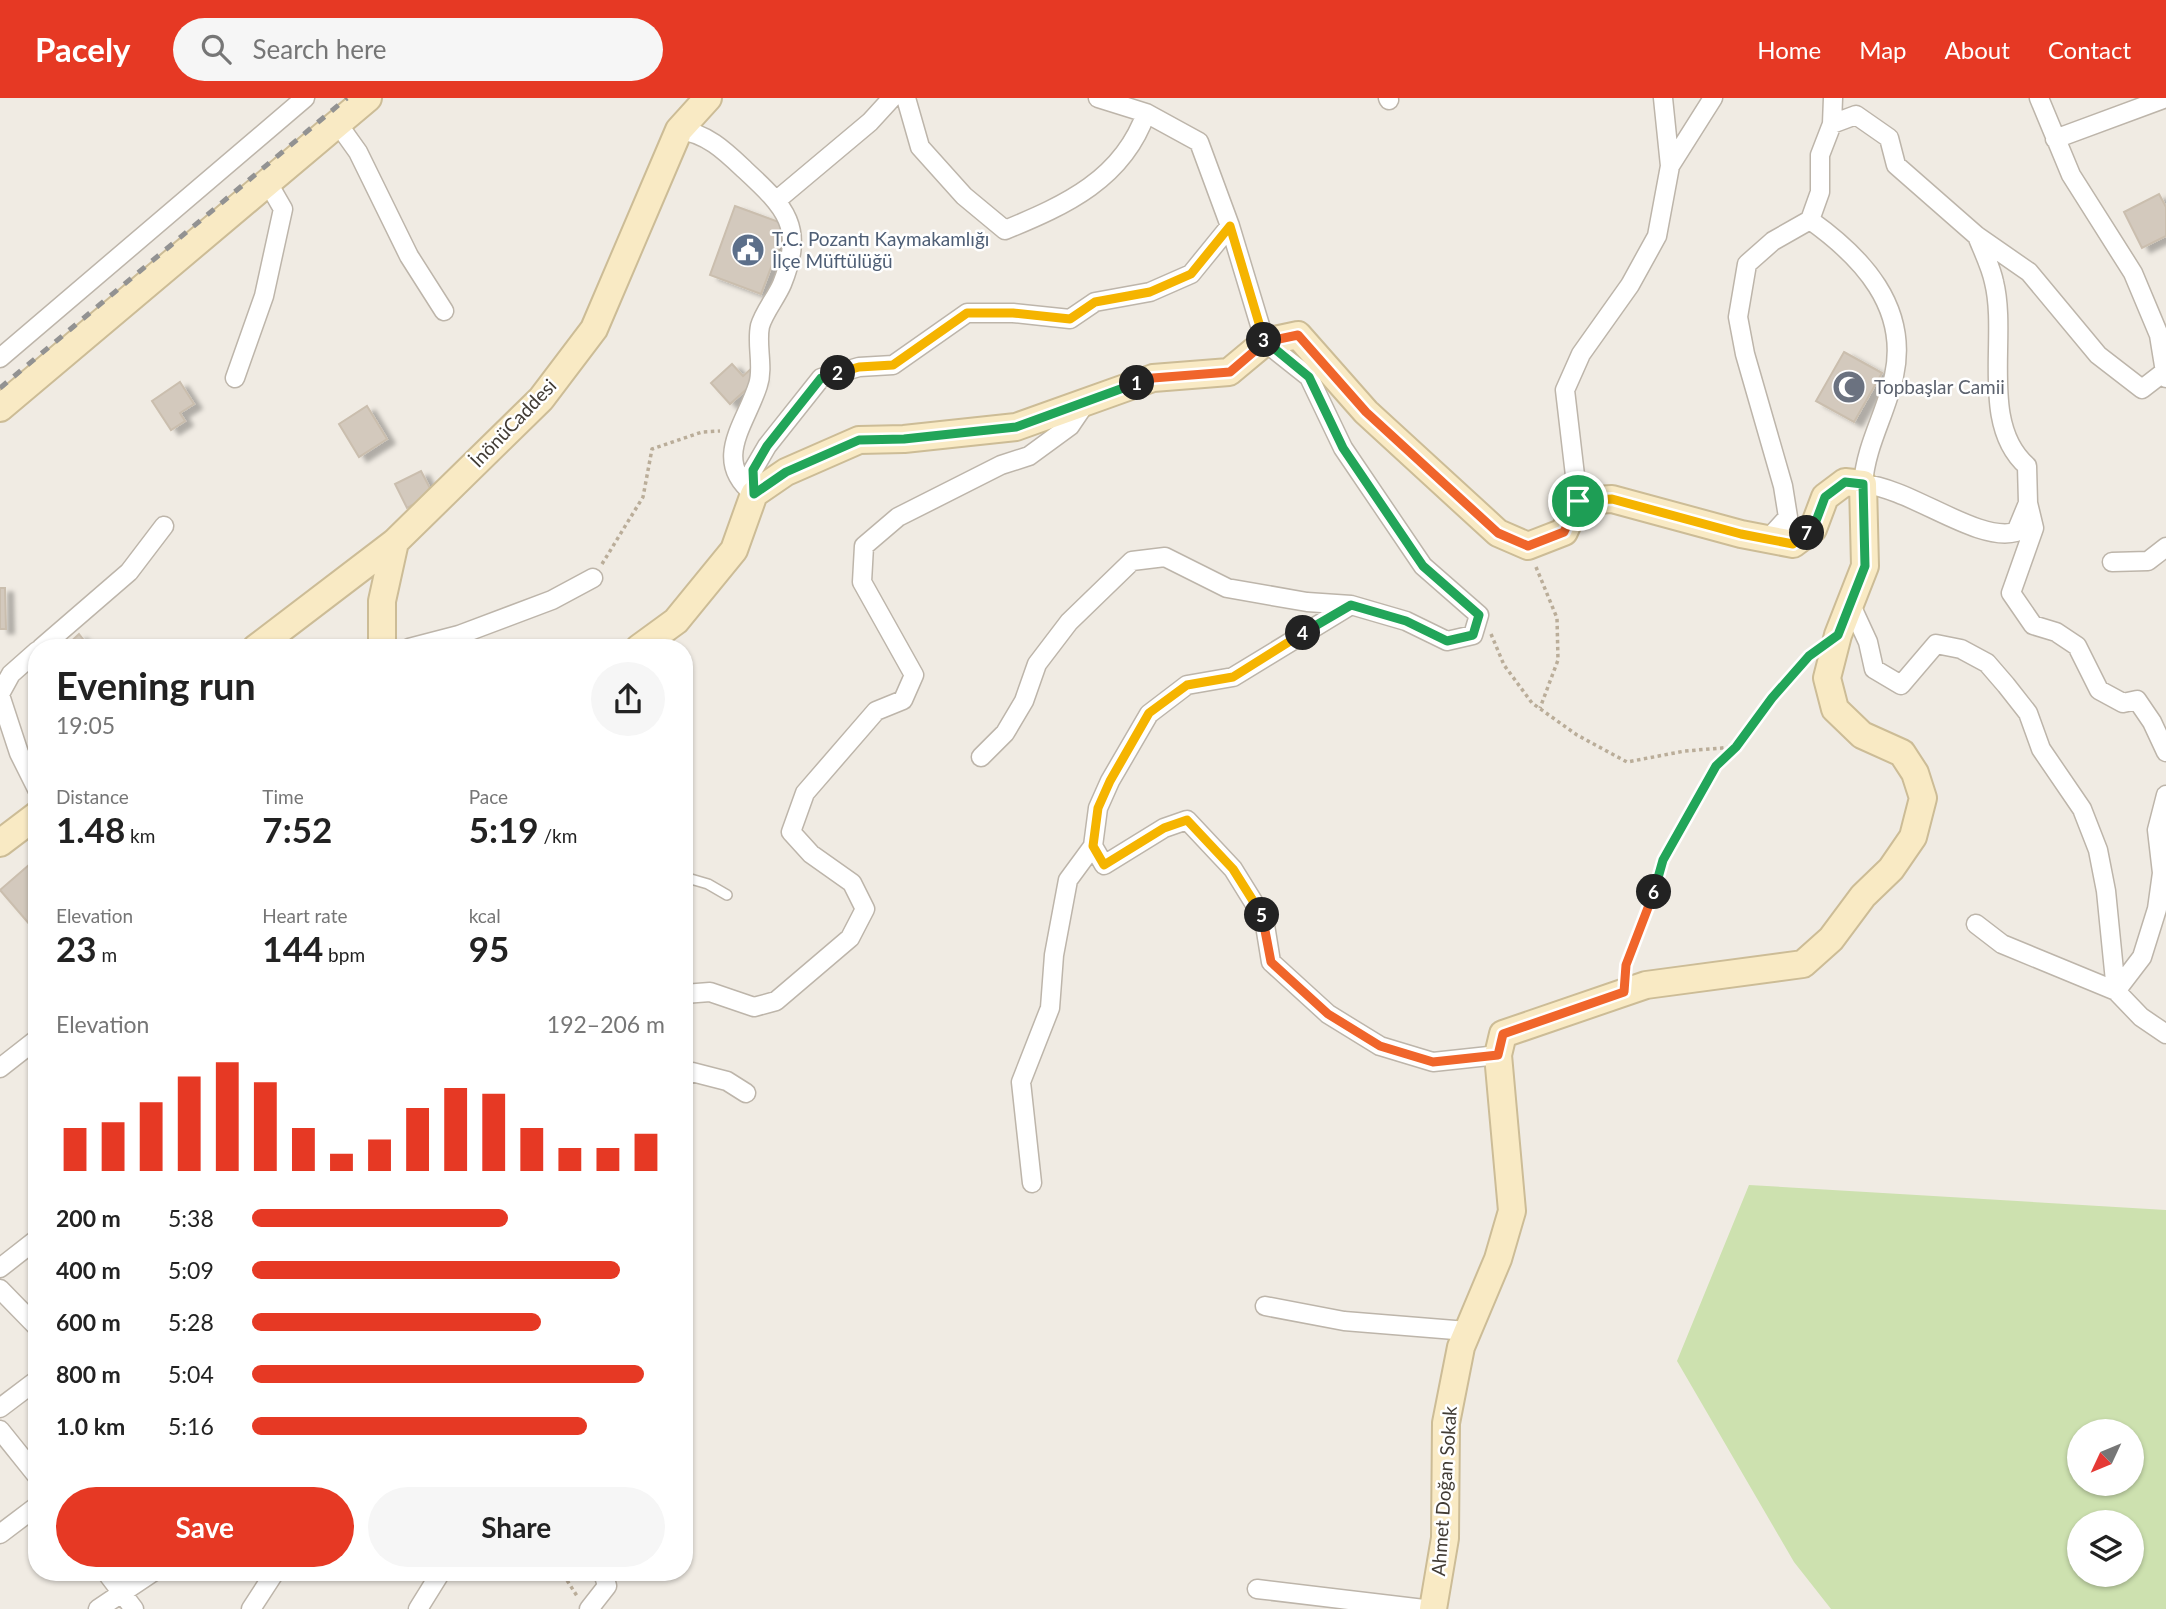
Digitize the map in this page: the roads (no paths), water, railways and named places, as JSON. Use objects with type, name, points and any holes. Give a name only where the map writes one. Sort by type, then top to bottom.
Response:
[{"type":"street","points":[[0,358],[305,98]]},
{"type":"street","points":[[0,408],[368,98]]},
{"type":"street","name":"İnönüCaddesi","points":[[268,639],[395,542],[541,399],[594,328],[679,130],[708,98]]},
{"type":"street","points":[[777,200],[870,122],[892,98]]},
{"type":"street","points":[[906,98],[920,147],[964,196],[1005,230],[1044,214],[1096,185],[1137,138],[1146,113]]},
{"type":"street","points":[[981,757],[1005,733],[1024,701],[1037,664],[1045,653],[1069,622],[1132,561],[1165,557],[1227,588],[1307,602],[1351,605],[1406,621],[1447,641],[1473,635],[1479,615],[1423,566],[1343,448],[1309,377],[1265,342],[1230,226],[1199,142],[1146,113],[1098,98]]},
{"type":"street","points":[[754,494],[786,472],[859,440],[904,439],[1016,427],[1153,378],[1230,372],[1265,342],[1298,335],[1366,412],[1498,533],[1528,546],[1564,532],[1578,501],[1565,390],[1581,354],[1630,285],[1657,236],[1671,166],[1663,98]]},
{"type":"street","points":[[1671,166],[1713,98]]},
{"type":"street","points":[[1768,539],[1788,517],[1783,486],[1745,354],[1738,317],[1747,264],[1773,241],[1810,220],[1820,192],[1820,155],[1832,124],[1832,98]]},
{"type":"street","points":[[1832,124],[1856,115],[1889,138],[1896,165],[1977,236],[2029,272],[2098,355],[2142,388],[2165,375],[2159,335],[2133,273],[2071,175],[2039,98]]},
{"type":"street","points":[[2055,139],[2165,98]]},
{"type":"street","points":[[338,124],[358,152],[409,256],[444,311]]},
{"type":"street","points":[[679,130],[692,131],[720,146],[777,200],[791,223],[794,245],[782,284],[760,326],[759,383],[737,430],[733,461],[739,483],[754,494]]},
{"type":"street","points":[[235,378],[264,296],[283,209],[268,183]]},
{"type":"street","points":[[1093,846],[1104,865],[1164,828],[1187,820],[1233,869],[1264,919],[1271,962],[1328,1014],[1380,1046],[1433,1062],[1498,1055],[1503,1034],[1646,985],[1803,964],[1831,939],[1863,896],[1891,869],[1913,836],[1923,798],[1915,773],[1902,753],[1862,735],[1835,709],[1827,678],[1850,603],[1865,566],[1865,457],[1894,376],[1899,339],[1882,292],[1844,244],[1810,220]]},
{"type":"street","points":[[664,639],[734,550],[754,494],[753,470],[762,454],[821,378],[859,367],[893,365],[967,313],[1013,313],[1070,319],[1095,302],[1150,292],[1191,274],[1230,226]]},
{"type":"street","points":[[1977,236],[1995,284],[1999,393],[2006,435],[2015,456],[2027,466],[2028,503],[2035,528],[2011,593],[2033,625],[2056,632],[2077,646],[2099,690],[2123,703],[2137,700],[2152,722],[2166,752]]},
{"type":"street","points":[[693,993],[710,992],[754,1007],[776,1001],[850,938],[865,909],[852,883],[811,854],[791,832],[805,793],[876,711],[903,699],[914,675],[862,582],[864,546],[898,517],[1001,465],[1029,456],[1070,426],[1087,401]]},
{"type":"street","points":[[1578,501],[1612,499],[1793,544],[1813,529],[1825,497],[1845,482],[1884,486],[1971,526],[2003,536],[2015,532],[2028,503]]},
{"type":"street","points":[[51,639],[129,572],[164,526]]},
{"type":"street","points":[[383,639],[382,601],[395,542]]},
{"type":"street","points":[[2112,562],[2148,561],[2166,547]]},
{"type":"street","points":[[444,639],[552,600],[593,578]]},
{"type":"street","points":[[1850,603],[1868,642],[1874,669],[1901,685],[1936,644],[1961,649],[1987,663],[2028,713],[2041,749],[2082,809],[2098,850],[2112,931],[2116,991]]},
{"type":"street","points":[[1032,1184],[1021,1082],[1050,1008],[1054,954],[1068,880],[1093,846],[1098,808],[1115,771],[1149,713],[1187,685],[1233,677],[1351,605]]},
{"type":"street","points":[[28,659],[11,674],[0,695],[19,753],[28,771]]},
{"type":"street","points":[[2116,991],[2142,957],[2157,909],[2162,873],[2157,830],[2166,794]]},
{"type":"street","points":[[0,844],[28,822]]},
{"type":"street","points":[[1976,924],[2002,944],[2116,991],[2141,1017],[2166,1034]]},
{"type":"street","points":[[0,1068],[28,1046]]},
{"type":"street","name":"Ahmet Doğan Sokak","points":[[1433,1609],[1445,1538],[1446,1423],[1461,1346],[1498,1259],[1512,1211],[1498,1055]]},
{"type":"street","points":[[693,1072],[727,1081],[746,1093]]},
{"type":"street","points":[[0,1268],[28,1246]]},
{"type":"street","points":[[0,1289],[28,1318]]},
{"type":"street","points":[[1265,1306],[1344,1321],[1467,1331]]},
{"type":"street","points":[[0,1408],[28,1387]]},
{"type":"street","points":[[0,1430],[28,1465]]},
{"type":"street","points":[[0,1534],[28,1513]]},
{"type":"street","points":[[113,1581],[134,1609]]},
{"type":"street","points":[[98,1609],[139,1581]]},
{"type":"street","points":[[251,1609],[269,1581]]},
{"type":"street","points":[[418,1609],[435,1581]]},
{"type":"street","points":[[582,1605],[607,1586],[606,1581]]},
{"type":"street","points":[[1257,1589],[1424,1609]]},
{"type":"lane","points":[[693,880],[708,884],[727,895]]},
{"type":"railway","points":[[0,388],[347,98]]},
{"type":"place","name":"T.C. Pozantı Kaymakamlığı İlçe Müftülüğü","points":[[748,250]]},
{"type":"place","name":"Topbaşlar Camii","points":[[1849,387]]}]
